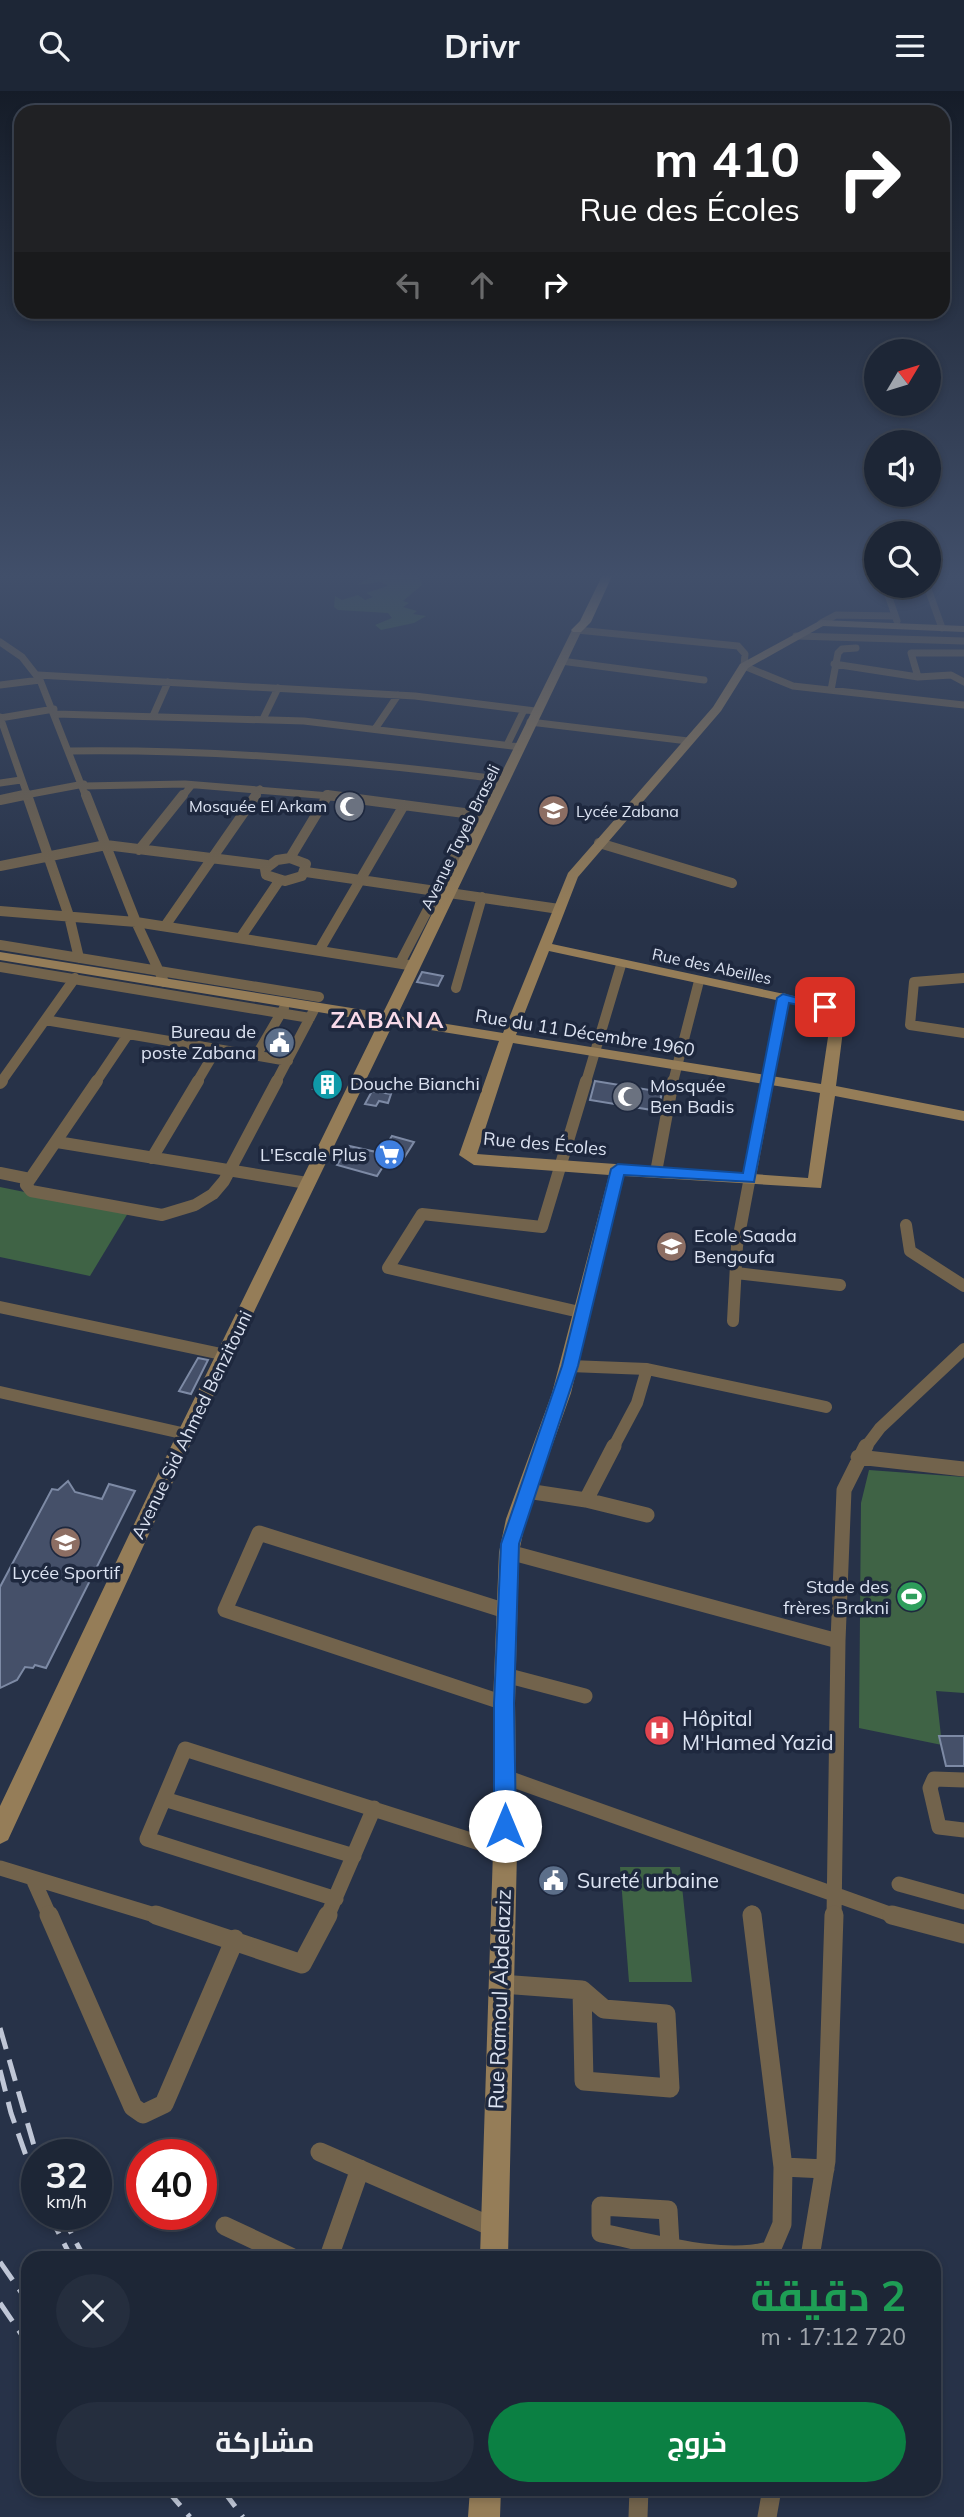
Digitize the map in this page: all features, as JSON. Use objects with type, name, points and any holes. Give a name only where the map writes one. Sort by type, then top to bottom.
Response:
[{"type":"street","points":[[43,687],[160,976]]},
{"type":"street","points":[[153,716],[166,687]]},
{"type":"street","points":[[264,687],[398,695],[688,741]]},
{"type":"street","name":"Avenue Tayeb Braseli","points":[[387,1019],[450,893],[482,816],[506,780],[530,714],[546,687]]},
{"type":"street","points":[[507,1039],[572,876],[716,709],[731,687]]},
{"type":"street","points":[[805,687],[918,702],[964,705]]},
{"type":"street","points":[[263,719],[278,688]]},
{"type":"street","points":[[375,729],[398,695]]},
{"type":"street","points":[[79,958],[69,916],[0,718],[55,711],[263,719],[375,729],[520,747]]},
{"type":"street","points":[[507,745],[530,714]]},
{"type":"street","points":[[69,751],[183,749],[273,753],[506,780]]},
{"type":"street","points":[[0,783],[21,780]]},
{"type":"street","points":[[0,800],[84,785],[191,786],[328,795],[482,816],[435,891],[400,963]]},
{"type":"street","points":[[139,850],[191,786]]},
{"type":"street","points":[[165,926],[260,789]]},
{"type":"street","points":[[290,858],[328,795]]},
{"type":"street","points":[[320,949],[363,880],[404,806]]},
{"type":"street","points":[[598,843],[732,883]]},
{"type":"street","points":[[0,866],[106,845],[267,865],[290,858],[306,865],[306,872]]},
{"type":"street","points":[[267,865],[267,875],[279,881],[292,880],[306,872],[559,909]]},
{"type":"street","points":[[241,937],[279,881]]},
{"type":"street","points":[[456,988],[482,897]]},
{"type":"street","points":[[0,911],[136,922],[415,966]]},
{"type":"street","points":[[0,945],[79,958],[315,1008],[229,1172],[220,1187],[206,1198],[188,1208],[162,1215],[31,1191],[26,1185],[127,1036]]},
{"type":"street","name":"Rue des Abeilles","points":[[544,946],[621,965],[825,1007],[838,1015],[830,1090]]},
{"type":"street","name":"Rue du 11 Décembre 1960","points":[[0,956],[10,965],[160,976],[284,1008],[315,1008],[387,1019],[830,1090],[963,1116]]},
{"type":"street","points":[[0,980],[10,965],[75,978],[284,1008],[256,1056]]},
{"type":"street","points":[[584,1313],[388,1268],[422,1214],[542,1227],[621,965]]},
{"type":"street","points":[[0,1083],[75,978]]},
{"type":"street","points":[[964,978],[914,982],[908,1017],[910,1025],[964,1033]]},
{"type":"street","points":[[656,1172],[676,1067],[699,981]]},
{"type":"street","points":[[733,1321],[736,1273],[749,1179],[783,998]]},
{"type":"street","name":"Avenue Sid Ahmed Benzitouni","points":[[0,1832],[186,1434],[387,1019]]},
{"type":"street","points":[[45,1020],[127,1036],[288,1061]]},
{"type":"street","name":"Rue des Écoles","points":[[507,1039],[467,1155],[474,1159],[815,1184],[830,1090]]},
{"type":"street","points":[[152,1158],[216,1050]]},
{"type":"street","points":[[57,1142],[307,1183]]},
{"type":"street","name":"Rue Ramoul Abdelaziz","points":[[494,2251],[499,1984],[505,1851],[504,1703],[509,1552],[570,1366],[618,1169]]},
{"type":"street","points":[[0,1173],[30,1179]]},
{"type":"street","points":[[906,1225],[910,1251],[964,1286]]},
{"type":"street","points":[[736,1273],[840,1285]]},
{"type":"street","points":[[0,1307],[226,1355]]},
{"type":"street","points":[[811,2251],[825,2169],[835,1894],[838,1641],[844,1490],[858,1457],[880,1428],[964,1349]]},
{"type":"street","points":[[570,1366],[647,1369],[826,1407]]},
{"type":"street","points":[[586,1500],[637,1403],[647,1369]]},
{"type":"street","points":[[0,1392],[186,1434]]},
{"type":"street","points":[[858,1457],[964,1469]]},
{"type":"street","points":[[527,1492],[586,1500],[647,1515]]},
{"type":"street","points":[[504,1703],[225,1610],[259,1533],[506,1611]]},
{"type":"street","points":[[509,1552],[838,1641]]},
{"type":"street","points":[[505,1675],[585,1696]]},
{"type":"street","points":[[335,1899],[148,1839],[185,1749],[505,1851]]},
{"type":"street","points":[[505,1777],[884,1913],[964,1934]]},
{"type":"street","points":[[964,1780],[934,1779],[930,1789],[939,1826],[964,1830]]},
{"type":"street","points":[[164,1799],[354,1856]]},
{"type":"street","points":[[0,1868],[235,1939],[302,1963],[335,1899],[374,1808]]},
{"type":"street","points":[[33,1879],[133,2107],[143,2114],[164,2104],[235,1939]]},
{"type":"street","points":[[899,1884],[964,1902]]},
{"type":"street","points":[[752,1913],[783,2167],[782,2221],[779,2239],[770,2251]]},
{"type":"street","points":[[499,1984],[582,1990],[604,2008],[666,2014],[670,2088],[584,2081],[582,1990]]},
{"type":"street","points":[[320,2152],[495,2228]]},
{"type":"street","points":[[783,2167],[825,2169]]},
{"type":"street","points":[[330,2251],[360,2169]]},
{"type":"street","points":[[225,2226],[278,2251]]},
{"type":"street","points":[[670,2244],[715,2251]]},
{"type":"street","points":[[484,2517],[485,2496]]},
{"type":"street","points":[[638,2517],[639,2496]]},
{"type":"street","points":[[767,2517],[771,2496]]},
{"type":"green space","points":[[0,1187],[128,1213],[90,1276],[0,1257]]},
{"type":"green space","name":"Stade des frères Brakni","points":[[869,1470],[964,1477],[964,1693],[936,1691],[942,1745],[859,1728],[861,1503]]},
{"type":"green space","points":[[620,1867],[680,1867],[692,1982],[629,1982]]},
{"type":"building","points":[[422,972],[443,976],[438,986],[417,982]]},
{"type":"building","name":"Douche Bianchi","points":[[320,1075],[340,1078],[333,1092],[313,1089]]},
{"type":"building","name":"Mosquée Ben Badis","points":[[595,1081],[662,1092],[658,1111],[590,1100]]},
{"type":"building","points":[[372,1091],[391,1094],[388,1103],[379,1101],[376,1106],[365,1104]]},
{"type":"building","name":"L'Escale Plus","points":[[392,1136],[414,1142],[402,1161],[389,1157],[377,1176],[337,1165],[349,1146],[381,1153]]},
{"type":"building","points":[[198,1358],[208,1360],[191,1394],[179,1391]]},
{"type":"building","name":"Lycée Sportif","points":[[68,1481],[75,1492],[102,1499],[109,1484],[135,1491],[46,1668],[35,1665],[33,1668],[25,1667],[17,1680],[0,1688],[0,1587],[52,1489],[58,1490]]},
{"type":"building","points":[[939,1736],[964,1736],[964,1766],[946,1766]]},
{"type":"railway","points":[[0,2028],[32,2139]]},
{"type":"railway","points":[[0,2070],[21,2141]]},
{"type":"railway","points":[[57,2230],[68,2251]]},
{"type":"railway","points":[[70,2230],[81,2251]]},
{"type":"railway","points":[[0,2262],[21,2292]]},
{"type":"railway","points":[[0,2303],[21,2334]]},
{"type":"railway","points":[[172,2496],[190,2517]]},
{"type":"railway","points":[[227,2496],[243,2517]]},
{"type":"place","name":"Mosquée El Arkam","points":[[350,806]]},
{"type":"place","name":"Lycée Zabana","points":[[553,811]]},
{"type":"place","name":"Bureau de poste Zabana","points":[[279,1042]]},
{"type":"place","name":"Douche Bianchi","points":[[327,1084]]},
{"type":"place","name":"Mosquée Ben Badis","points":[[627,1096]]},
{"type":"place","name":"L'Escale Plus","points":[[390,1155]]},
{"type":"place","name":"Ecole Saada Bengoufa","points":[[671,1246]]},
{"type":"place","name":"Lycée Sportif","points":[[66,1543]]},
{"type":"place","name":"Stade des frères Brakni","points":[[912,1597]]},
{"type":"place","name":"Hôpital M'Hamed Yazid","points":[[659,1731]]},
{"type":"place","name":"Sureté urbaine","points":[[554,1881]]},
{"type":"district","name":"ZABANA","points":[[388,1020]]},
{"type":"route","points":[[505,1826],[504,1703],[510,1544],[546,1445],[570,1366],[618,1169],[749,1179],[783,998],[825,1007]]}]
